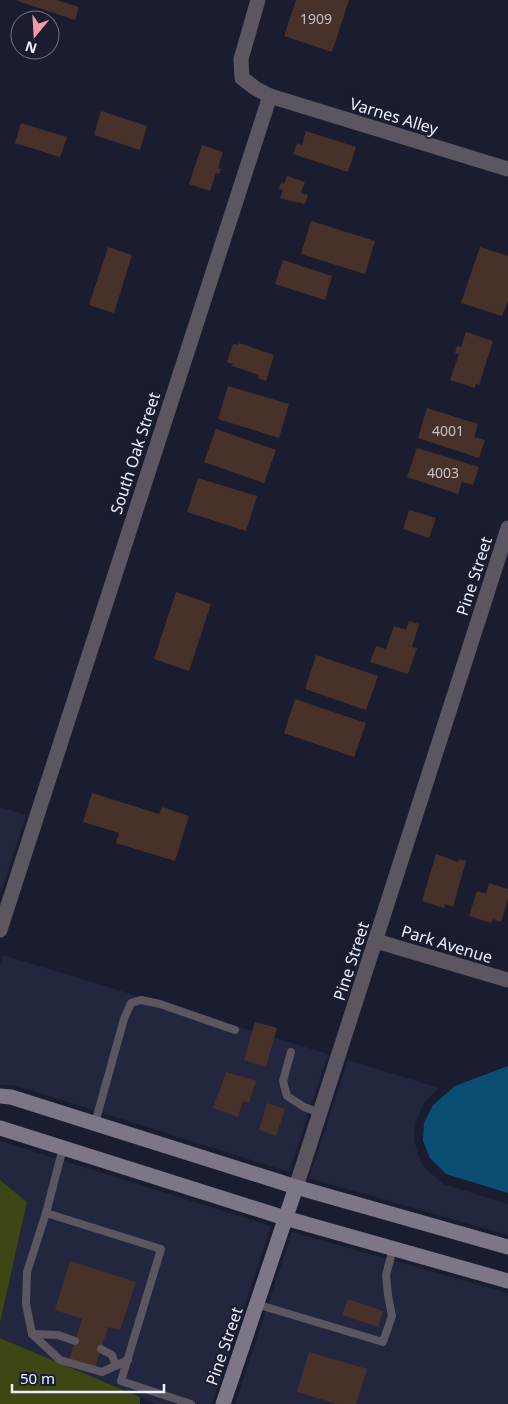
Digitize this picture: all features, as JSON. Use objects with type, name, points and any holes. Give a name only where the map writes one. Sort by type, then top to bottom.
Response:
[{"type":"main road","points":[[0,1096],[11,1096],[296,1187],[508,1247]]},
{"type":"main road","points":[[0,1128],[285,1218],[508,1281]]},
{"type":"main road","name":"Pine Street","points":[[223,1404],[296,1187]]},
{"type":"street","points":[[258,0],[241,59],[242,78],[270,96]]},
{"type":"street","name":"Varnes Alley","points":[[270,96],[508,169]]},
{"type":"street","name":"South Oak Street","points":[[0,930],[270,96]]},
{"type":"street","name":"Pine Street","points":[[296,1187],[508,528]]},
{"type":"street","name":"Park Avenue","points":[[376,941],[508,980]]},
{"type":"lane","points":[[95,1123],[124,1019],[131,1003],[141,1000],[160,1004],[235,1030]]},
{"type":"lane","points":[[291,1052],[283,1081],[287,1096],[304,1107],[320,1113]]},
{"type":"lane","points":[[63,1148],[46,1213],[27,1272],[26,1304],[32,1334],[60,1360],[102,1372],[128,1360]]},
{"type":"lane","points":[[46,1213],[161,1249],[121,1381],[191,1404]]},
{"type":"lane","points":[[256,1304],[383,1342],[392,1316],[386,1275],[393,1249]]},
{"type":"lane","points":[[32,1334],[58,1335],[76,1341]]},
{"type":"lane","points":[[101,1349],[112,1355],[116,1366]]},
{"type":"shaded area","points":[[0,807],[26,815],[0,895]]},
{"type":"shaded area","points":[[3,955],[328,1054],[289,1172],[14,1085],[0,1085],[0,964]]},
{"type":"shaded area","points":[[348,1060],[439,1088],[425,1101],[415,1123],[414,1141],[421,1162],[443,1184],[508,1204],[508,1235],[309,1178]]},
{"type":"shaded area","points":[[508,1066],[508,1193],[446,1174],[430,1158],[423,1141],[424,1123],[433,1105],[455,1086]]},
{"type":"shaded area","points":[[0,1141],[271,1226],[212,1404],[156,1404],[0,1338],[0,1323],[27,1202],[0,1180]]},
{"type":"shaded area","points":[[292,1232],[508,1293],[508,1404],[235,1404]]},
{"type":"green space","points":[[0,1180],[27,1202],[0,1323]]},
{"type":"green space","points":[[0,1338],[140,1397],[140,1404],[0,1404]]},
{"type":"building","points":[[15,0],[56,0],[79,7],[75,20],[60,15],[60,10],[45,10]]},
{"type":"building","points":[[296,0],[349,0],[332,52],[284,36]]},
{"type":"building","points":[[101,111],[147,126],[140,150],[94,135]]},
{"type":"building","points":[[21,123],[67,137],[60,157],[15,143]]},
{"type":"building","points":[[306,131],[356,147],[348,172],[293,154],[297,143],[302,145]]},
{"type":"building","points":[[202,145],[223,152],[218,168],[221,169],[219,174],[216,173],[210,191],[189,184]]},
{"type":"building","points":[[287,176],[305,182],[301,193],[308,195],[305,204],[280,198],[283,190],[279,189],[281,183],[284,184]]},
{"type":"building","points":[[311,221],[375,241],[365,274],[301,254]]},
{"type":"building","points":[[108,247],[132,255],[114,313],[89,305]]},
{"type":"building","points":[[480,247],[508,256],[508,301],[502,316],[461,303]]},
{"type":"building","points":[[283,260],[332,276],[325,300],[275,284]]},
{"type":"building","points":[[466,332],[493,341],[479,385],[476,384],[475,388],[450,380],[459,354],[455,353],[457,346],[461,347]]},
{"type":"building","points":[[239,343],[274,355],[266,381],[258,378],[259,375],[232,366],[233,364],[227,362],[233,344],[238,345]]},
{"type":"building","points":[[228,386],[289,404],[279,438],[218,419]]},
{"type":"building","points":[[427,408],[478,424],[474,437],[485,440],[479,458],[418,438]]},
{"type":"building","points":[[216,429],[276,450],[264,483],[204,462]]},
{"type":"building","points":[[417,448],[479,467],[473,485],[462,482],[458,494],[407,477]]},
{"type":"building","points":[[198,478],[257,496],[246,531],[187,512]]},
{"type":"building","points":[[409,510],[436,518],[429,538],[403,529]]},
{"type":"building","points":[[176,592],[211,604],[189,671],[154,659]]},
{"type":"building","points":[[409,621],[419,624],[412,647],[417,648],[408,674],[370,662],[376,646],[386,649],[394,626],[406,630]]},
{"type":"building","points":[[316,655],[378,676],[366,710],[305,689]]},
{"type":"building","points":[[295,699],[366,723],[354,757],[284,733]]},
{"type":"building","points":[[92,793],[159,814],[162,807],[189,816],[175,861],[116,843],[119,833],[83,822]]},
{"type":"building","points":[[436,854],[458,862],[459,859],[466,861],[453,907],[445,904],[444,908],[422,901]]},
{"type":"building","points":[[489,883],[508,889],[508,899],[501,922],[493,919],[491,923],[469,916],[477,891],[486,894]]},
{"type":"building","points":[[255,1022],[277,1028],[266,1067],[244,1060]]},
{"type":"building","points":[[226,1072],[256,1081],[249,1103],[243,1101],[238,1117],[213,1108]]},
{"type":"building","points":[[267,1103],[285,1109],[276,1136],[259,1130]]},
{"type":"building","points":[[70,1261],[136,1282],[120,1330],[108,1327],[95,1368],[69,1360],[82,1319],[55,1310]]},
{"type":"building","points":[[348,1299],[383,1311],[378,1327],[342,1315]]},
{"type":"building","points":[[309,1352],[367,1369],[356,1404],[337,1404],[297,1392]]}]
